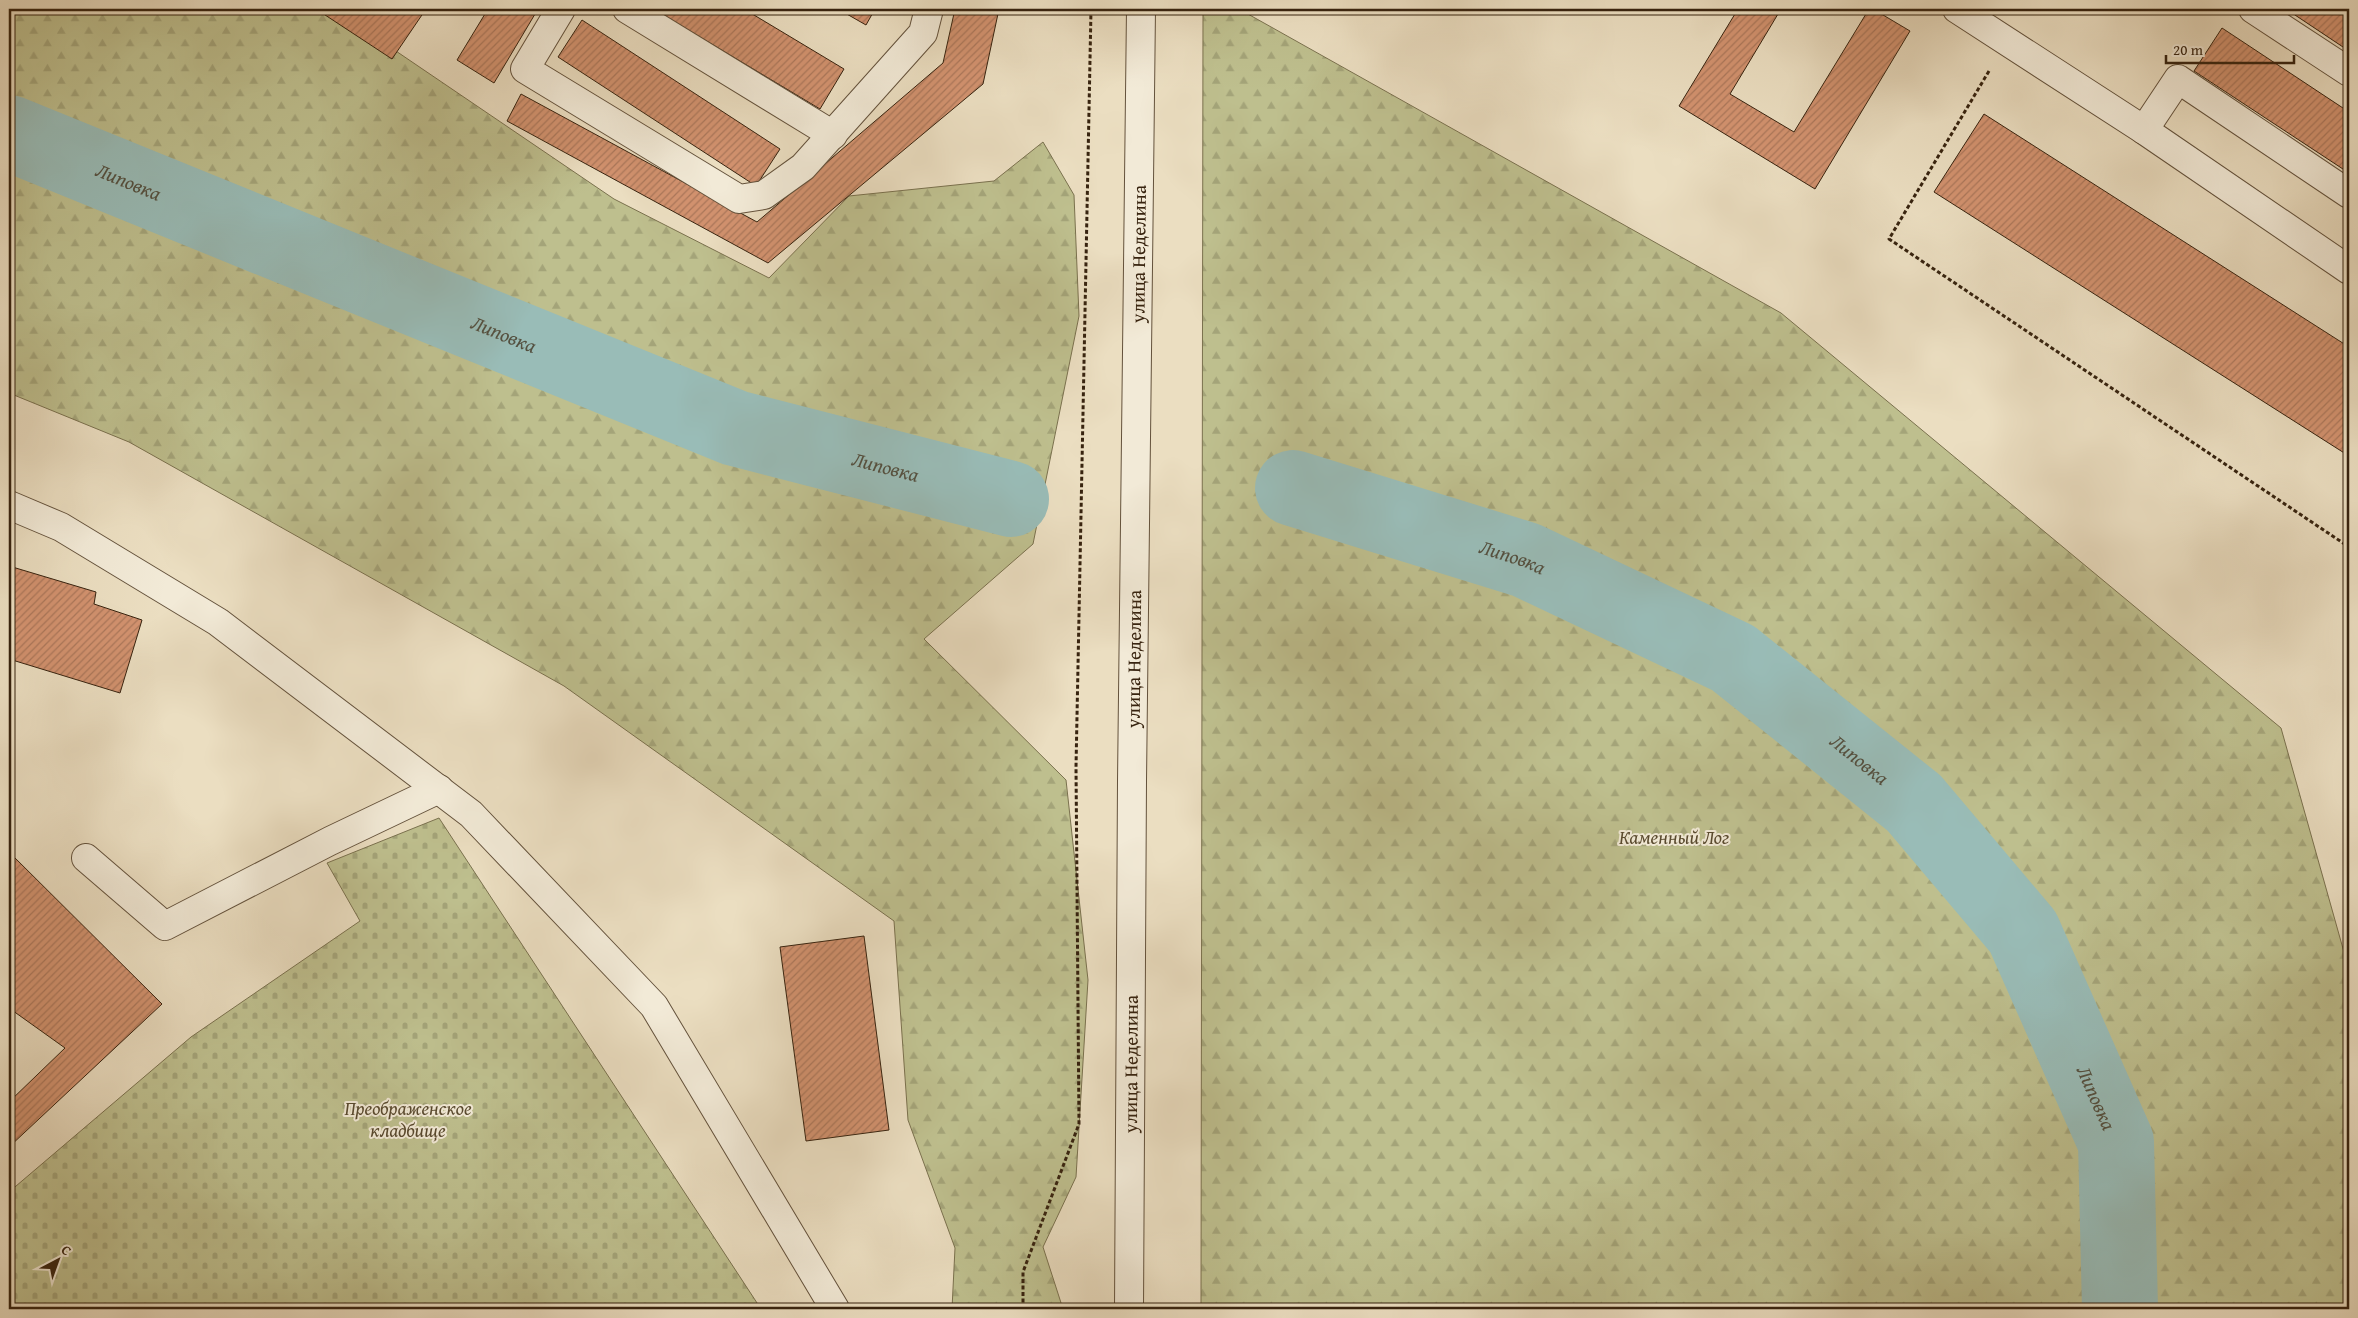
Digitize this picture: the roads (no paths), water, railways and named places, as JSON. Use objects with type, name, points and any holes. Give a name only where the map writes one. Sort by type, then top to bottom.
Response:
[{"type":"street","points":[[561,9],[525,69],[739,198],[764,194],[803,167],[923,33],[929,9]]},
{"type":"street","points":[[627,9],[833,134]]},
{"type":"street","name":"улица Неделина","points":[[1129,1309],[1132,771],[1141,9]]},
{"type":"street","points":[[1957,9],[2144,130],[2349,270]]},
{"type":"street","points":[[2253,9],[2349,72]]},
{"type":"street","points":[[2144,130],[2178,79],[2349,194]]},
{"type":"street","points":[[9,505],[61,527],[218,622],[471,814],[654,1006],[835,1309]]},
{"type":"street","points":[[86,858],[165,926],[330,841],[439,789]]},
{"type":"waterway","name":"Липовка","points":[[9,133],[735,428],[1011,499]]},
{"type":"waterway","name":"Липовка","points":[[1293,488],[1526,560],[1733,658],[1914,803],[2023,932],[2116,1142],[2120,1309]]},
{"type":"park label","name":"Каменный Лог","points":[[1674,837]]},
{"type":"park label","name":"Преображенское кладбище","points":[[408,1119]]}]
